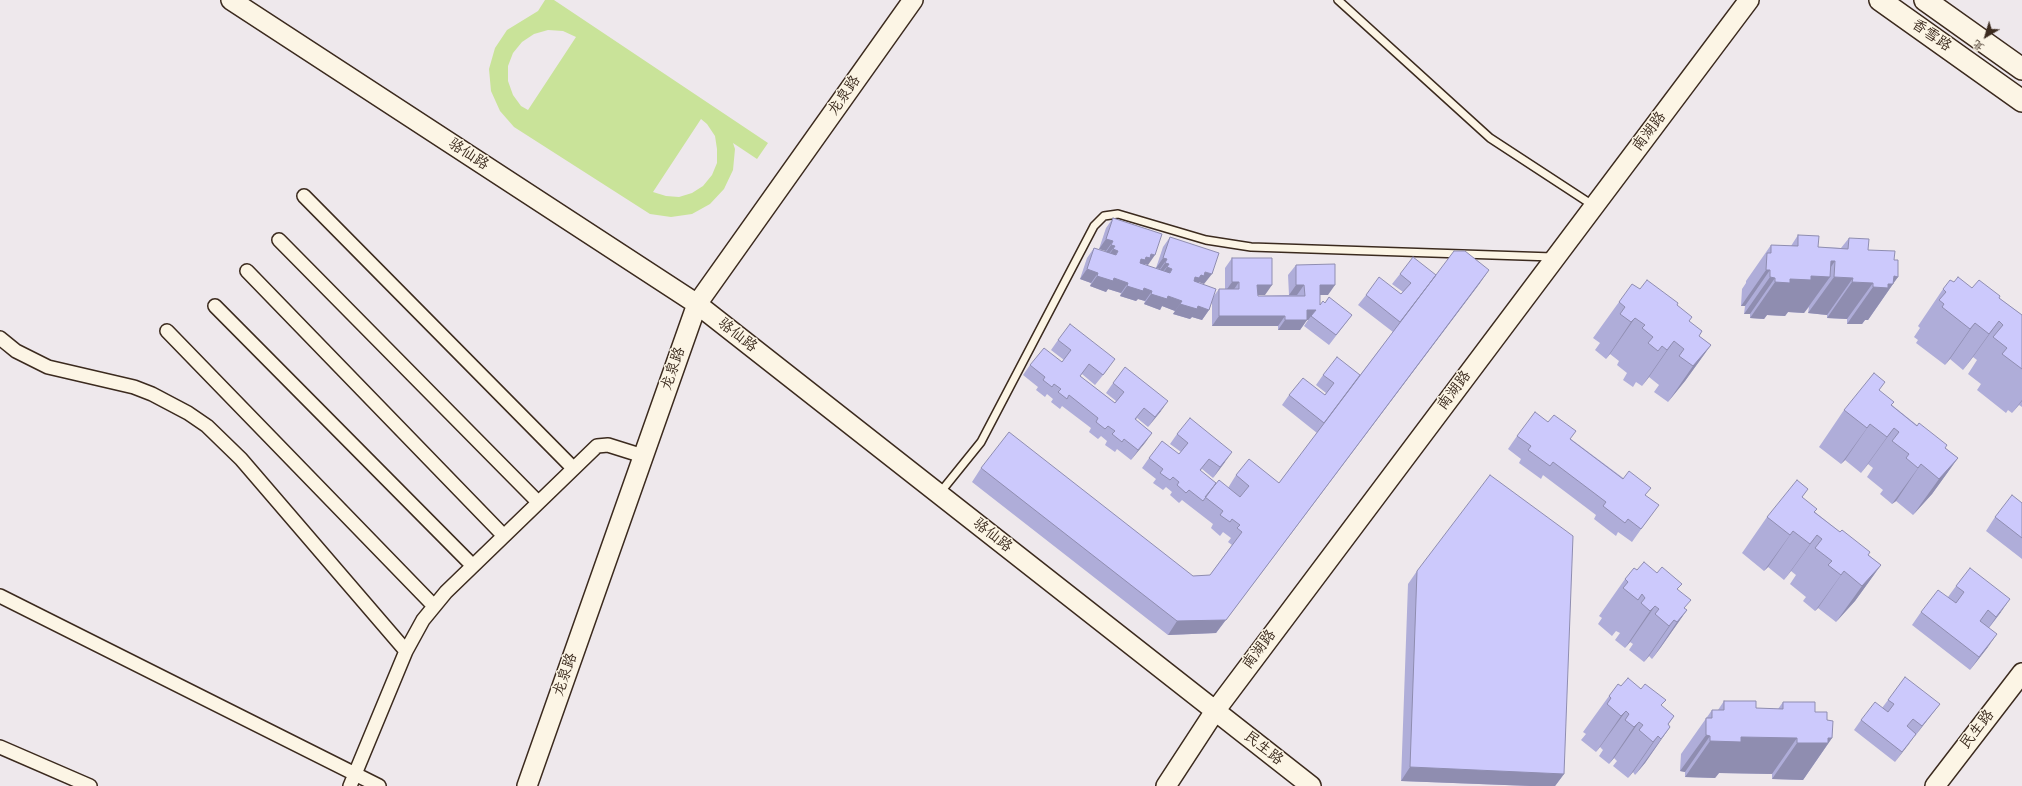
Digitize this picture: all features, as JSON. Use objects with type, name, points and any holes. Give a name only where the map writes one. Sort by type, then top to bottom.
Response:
[{"type":"main road","name":"骆仙路","points":[[231,0],[697,304],[1215,711]]},
{"type":"main road","name":"龙泉路","points":[[527,786],[697,304],[913,0]]},
{"type":"main road","name":"南湖路","points":[[1166,786],[1215,711],[1749,0]]},
{"type":"main road","name":"香雪路","points":[[1880,0],[2022,101]]},
{"type":"main road","name":"香雪路","points":[[1925,0],[2022,69]]},
{"type":"main road","name":"民生路","points":[[1935,786],[2022,673]]},
{"type":"main road","name":"民生路","points":[[1215,711],[1311,786]]},
{"type":"street","points":[[304,196],[573,468]]},
{"type":"street","points":[[279,240],[538,502]]},
{"type":"street","points":[[247,271],[504,536]]},
{"type":"street","points":[[215,306],[473,566]]},
{"type":"street","points":[[167,332],[434,606]]},
{"type":"street","points":[[0,338],[16,350],[48,367],[134,387],[152,394],[182,409],[207,426],[241,459],[406,651]]},
{"type":"street","points":[[353,780],[406,651],[423,620],[434,606],[538,502],[600,444],[643,456]]},
{"type":"street","points":[[0,596],[353,780],[379,786]]},
{"type":"street","points":[[0,747],[90,786]]},
{"type":"lane","points":[[1338,0],[1490,138],[1594,206]]},
{"type":"lane","points":[[939,495],[981,442],[1094,226],[1104,216],[1118,214],[1206,240],[1251,247],[1556,257]]},
{"type":"green space","points":[[545,0],[554,0],[768,143],[757,159],[733,143],[735,149],[733,170],[724,189],[710,204],[692,214],[671,217],[650,214],[514,127],[500,111],[491,91],[489,69],[495,48],[507,30],[538,11]],"holes":[[[548,30],[563,31],[576,37],[528,110],[521,106],[513,95],[508,81],[508,66],[513,53],[522,42],[534,34]],[[701,119],[707,124],[715,136],[717,163],[712,175],[703,186],[692,193],[679,197],[666,196],[653,192]]]},
{"type":"building","points":[[1113,218],[1162,234],[1155,255],[1151,254],[1150,258],[1146,257],[1145,260],[1141,259],[1140,263],[1170,273],[1172,269],[1167,267],[1169,264],[1165,263],[1167,259],[1163,258],[1170,237],[1219,253],[1212,274],[1205,272],[1204,276],[1201,275],[1199,278],[1195,277],[1194,281],[1216,289],[1209,310],[1198,306],[1197,309],[1180,304],[1182,301],[1168,296],[1167,299],[1151,294],[1152,291],[1144,288],[1143,291],[1127,286],[1128,283],[1114,278],[1113,281],[1097,276],[1098,273],[1087,269],[1094,248],[1116,255],[1118,251],[1113,249],[1115,246],[1111,245],[1113,241],[1106,239]]},
{"type":"building","points":[[1798,235],[1819,236],[1818,247],[1848,249],[1849,238],[1869,239],[1868,250],[1895,251],[1894,260],[1898,260],[1898,277],[1894,276],[1893,284],[1888,284],[1888,288],[1873,287],[1873,283],[1852,282],[1853,278],[1834,277],[1835,261],[1831,261],[1830,277],[1811,276],[1811,280],[1790,279],[1790,283],[1775,282],[1775,278],[1770,277],[1770,270],[1766,270],[1767,253],[1771,253],[1771,245],[1798,246]]},
{"type":"building","points":[[1454,251],[1465,251],[1489,270],[1226,620],[1177,621],[981,468],[1009,432],[1193,576],[1210,575],[1242,532],[1237,528],[1240,525],[1232,519],[1230,522],[1220,515],[1223,511],[1205,497],[1219,480],[1240,497],[1249,486],[1236,475],[1249,459],[1279,483]]},
{"type":"building","points":[[1413,257],[1436,275],[1400,322],[1366,295],[1379,277],[1401,294],[1411,283],[1400,274]]},
{"type":"building","points":[[1232,258],[1272,258],[1272,285],[1257,285],[1258,296],[1305,296],[1304,285],[1296,285],[1296,265],[1335,264],[1335,285],[1320,285],[1320,305],[1323,301],[1325,303],[1329,297],[1352,315],[1336,335],[1311,316],[1316,310],[1307,310],[1307,320],[1285,320],[1285,316],[1219,316],[1219,289],[1239,289],[1239,282],[1232,282]]},
{"type":"building","points":[[1958,277],[1972,288],[1979,280],[2000,296],[1999,298],[2022,315],[2022,369],[2002,354],[2007,348],[1993,337],[2003,325],[1999,321],[1989,334],[1975,323],[1970,329],[1942,307],[1944,304],[1939,300],[1946,292],[1943,289],[1950,280],[1954,282]]},
{"type":"building","points":[[1647,280],[1678,303],[1677,305],[1692,317],[1689,321],[1702,331],[1699,336],[1711,345],[1693,366],[1679,356],[1684,349],[1674,341],[1667,350],[1662,346],[1658,351],[1648,343],[1653,337],[1642,328],[1645,325],[1635,318],[1631,322],[1620,314],[1625,307],[1619,302],[1632,284],[1640,289]]},
{"type":"building","points":[[1070,324],[1115,359],[1103,375],[1089,364],[1080,376],[1115,403],[1124,392],[1113,383],[1125,367],[1168,401],[1155,417],[1144,408],[1135,419],[1152,433],[1138,450],[1124,439],[1122,442],[1112,434],[1115,431],[1108,426],[1105,429],[1096,422],[1098,418],[1069,395],[1067,399],[1058,392],[1061,389],[1054,384],[1052,387],[1043,380],[1045,377],[1030,365],[1044,348],[1062,362],[1071,350],[1058,340]]},
{"type":"building","points":[[1337,357],[1360,375],[1324,423],[1289,395],[1303,378],[1325,395],[1334,383],[1323,375]]},
{"type":"building","points":[[1874,373],[1885,382],[1879,390],[1894,402],[1891,405],[1917,426],[1919,423],[1947,445],[1945,448],[1958,458],[1939,479],[1921,464],[1918,468],[1906,458],[1909,454],[1892,441],[1899,432],[1894,428],[1887,437],[1870,424],[1867,428],[1844,410]]},
{"type":"building","points":[[1535,412],[1548,422],[1554,415],[1576,431],[1570,439],[1623,479],[1629,471],[1651,488],[1645,495],[1659,505],[1641,529],[1628,519],[1625,523],[1603,506],[1606,502],[1553,462],[1550,466],[1528,450],[1531,446],[1517,436]]},
{"type":"building","points":[[1190,418],[1232,452],[1220,467],[1209,459],[1200,470],[1216,483],[1203,501],[1189,490],[1186,493],[1177,485],[1179,482],[1173,477],[1170,480],[1160,473],[1163,469],[1149,458],[1162,441],[1179,454],[1188,443],[1177,434]]},
{"type":"building","points":[[1490,475],[1573,536],[1564,774],[1410,767],[1417,571]]},
{"type":"building","points":[[1797,480],[1808,489],[1802,497],[1817,509],[1814,512],[1840,532],[1842,530],[1870,552],[1868,555],[1881,565],[1862,586],[1844,571],[1841,575],[1828,565],[1832,561],[1815,548],[1822,539],[1817,535],[1810,544],[1793,531],[1790,535],[1767,517]]},
{"type":"building","points":[[2012,495],[2022,503],[2022,538],[1995,517]]},
{"type":"building","points":[[1644,562],[1657,573],[1662,567],[1682,584],[1677,589],[1691,600],[1684,608],[1687,610],[1677,622],[1674,620],[1669,626],[1655,614],[1659,609],[1655,606],[1650,611],[1641,603],[1645,598],[1642,594],[1638,600],[1623,588],[1628,582],[1625,579],[1634,568],[1637,570]]},
{"type":"building","points":[[1970,568],[2010,599],[1996,617],[1988,610],[1980,621],[1997,634],[1979,657],[1921,612],[1938,590],[1956,603],[1964,592],[1956,586]]},
{"type":"building","points":[[1905,677],[1940,704],[1922,726],[1913,719],[1907,726],[1916,734],[1902,752],[1861,720],[1875,702],[1888,712],[1894,704],[1888,700]]},
{"type":"building","points":[[1628,678],[1641,689],[1645,684],[1666,700],[1661,705],[1674,716],[1668,724],[1670,727],[1661,739],[1658,736],[1653,742],[1639,730],[1643,725],[1639,722],[1634,727],[1625,720],[1629,714],[1626,711],[1621,716],[1607,704],[1611,698],[1609,696],[1618,684],[1621,686]]},
{"type":"building","points":[[1724,701],[1756,701],[1756,708],[1783,709],[1783,702],[1815,702],[1815,712],[1827,712],[1827,720],[1833,721],[1832,738],[1828,738],[1828,743],[1797,743],[1797,738],[1741,737],[1741,742],[1710,741],[1710,736],[1706,735],[1706,718],[1712,718],[1712,710],[1724,710]]}]
